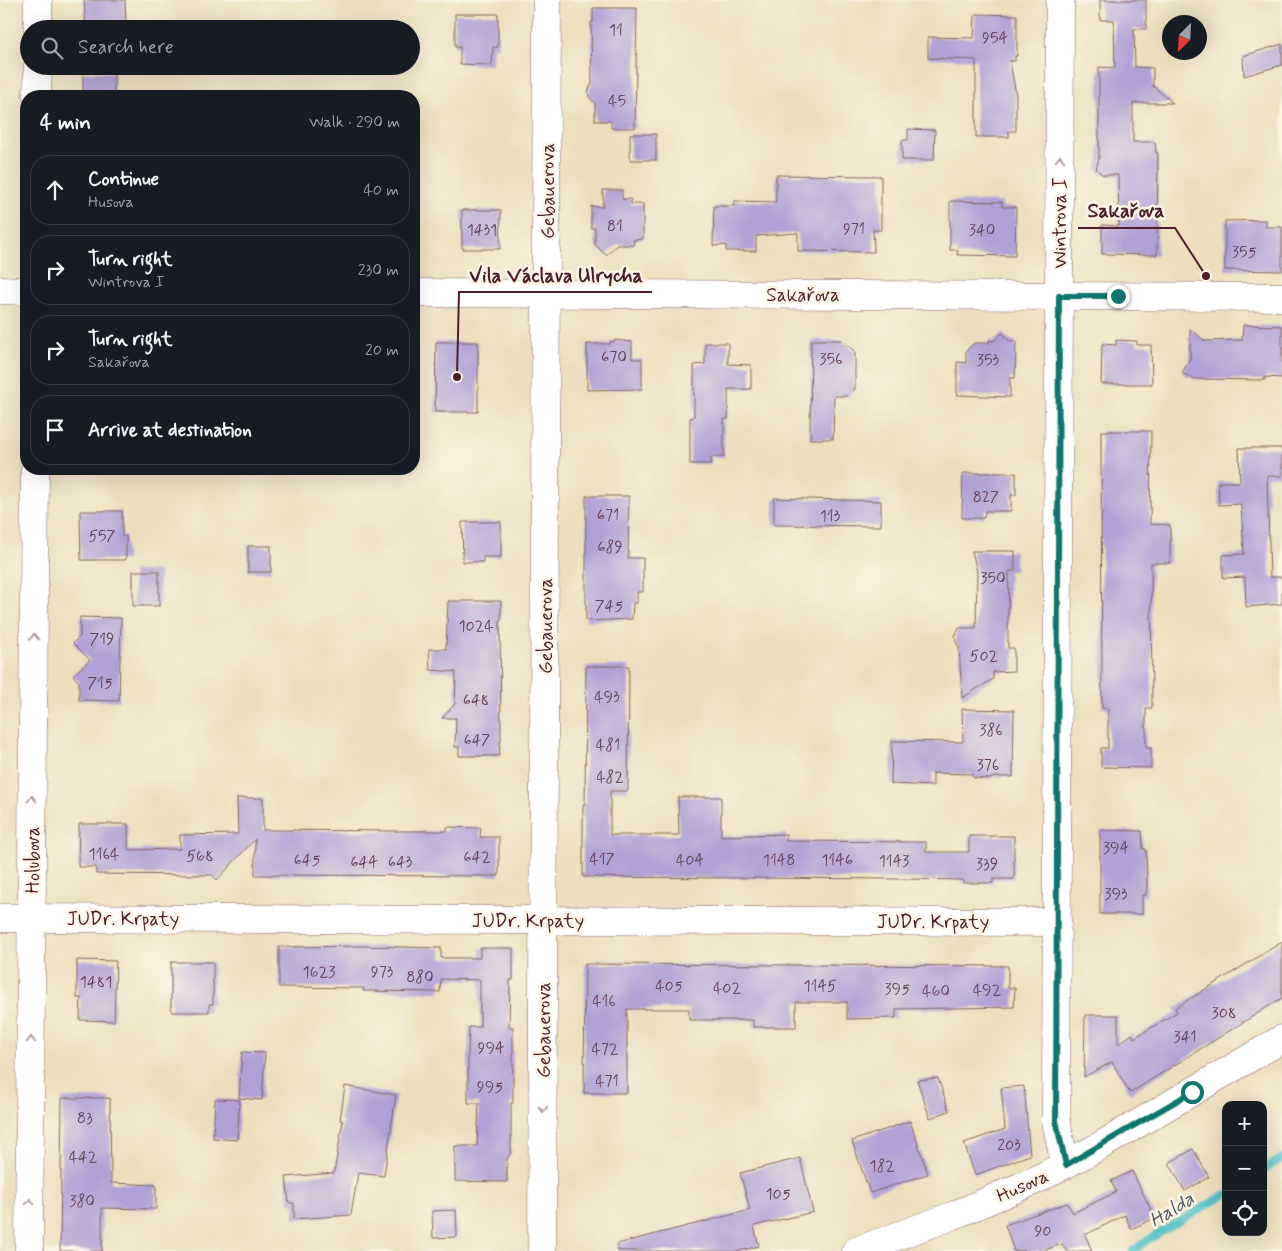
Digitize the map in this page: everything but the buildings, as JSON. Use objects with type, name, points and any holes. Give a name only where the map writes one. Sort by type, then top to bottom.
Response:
[{"type":"street","points":[[38,0],[38,20]]},
{"type":"street","name":"Gebauerova","points":[[542,1251],[547,0]]},
{"type":"street","name":"Wintrova I","points":[[1060,0],[1056,1121],[1066,1165]]},
{"type":"street","points":[[38,75],[38,90]]},
{"type":"street","points":[[0,290],[20,290]]},
{"type":"street","name":"Sakařova","points":[[420,293],[1282,297]]},
{"type":"street","name":"Holubova","points":[[29,1251],[35,475]]},
{"type":"street","name":"JUDr. Krpaty","points":[[0,918],[1057,922]]},
{"type":"street","name":"Husova","points":[[856,1251],[952,1216],[1066,1165],[1282,1038]]},
{"type":"waterway","name":"Halda","points":[[1267,1167],[1282,1158]]},
{"type":"waterway","name":"Halda","points":[[1133,1251],[1146,1241],[1222,1196]]},
{"type":"place","name":"Sakařova","points":[[1206,276]]},
{"type":"place","name":"Vila Václava Ulrycha","points":[[457,377]]},
{"type":"route","points":[[1118,296],[1059,296],[1056,1121],[1066,1165],[1192,1092]]}]
